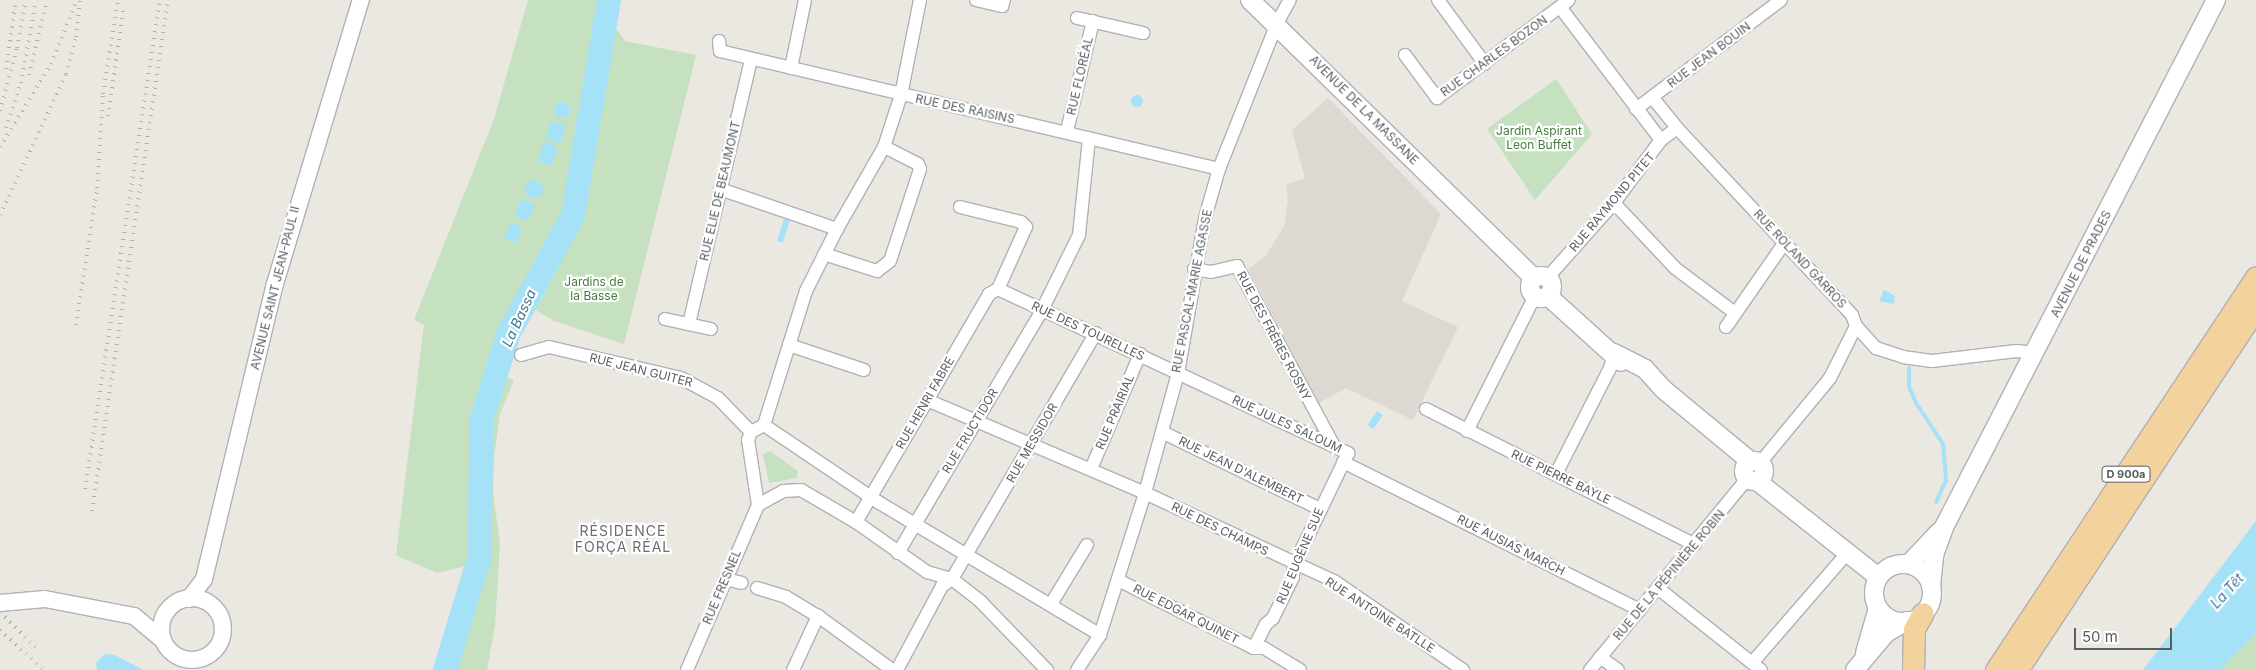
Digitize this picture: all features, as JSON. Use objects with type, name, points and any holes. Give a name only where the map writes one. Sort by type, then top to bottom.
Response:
[{"type":"highway","name":"D 900a","points":[[1996,670],[2256,277]]},
{"type":"highway","name":"D 900a","points":[[2017,670],[2256,308]]},
{"type":"highway","points":[[1913,670],[1915,617]]},
{"type":"main road","name":"AVENUE DE LA MASSANE","points":[[1250,0],[1277,24],[1452,196],[1466,222],[1614,354],[1645,369],[1663,389],[1698,419],[1718,446],[1754,472],[1799,514],[1849,551],[1878,577]]},
{"type":"main road","name":"AVENUE DE PRADES","points":[[1931,586],[1934,555],[1944,527],[2036,353],[2216,0]]},
{"type":"main road","name":"AVENUE DE PRADES","points":[[1909,564],[1944,527]]},
{"type":"main road","points":[[1909,564],[1923,572],[1931,586],[1931,600],[1915,617],[1886,633],[1859,664],[1878,608],[1874,592],[1878,577],[1890,567],[1909,564]]},
{"type":"main road","points":[[1878,608],[1890,619],[1915,617]]},
{"type":"street","name":"AVENUE SAINT JEAN-PAUL II","points":[[189,599],[204,579],[277,274],[361,0]]},
{"type":"street","points":[[791,68],[806,0]]},
{"type":"street","points":[[920,0],[901,94],[884,147],[837,229],[806,291],[764,425],[751,432],[748,440],[758,505],[783,491],[801,490],[824,502],[927,572],[952,579],[981,602],[1046,670]]},
{"type":"street","points":[[976,0],[1002,6],[1004,0]]},
{"type":"street","name":"RUE PASCAL-MARIE AGASSE","points":[[1077,670],[1100,635],[1145,492],[1178,373],[1190,316],[1194,270],[1219,169],[1277,24],[1290,0]]},
{"type":"street","points":[[1438,0],[1485,64]]},
{"type":"street","name":"RUE JEAN BOUIN","points":[[1636,109],[1782,0]]},
{"type":"street","points":[[1565,4],[1636,109],[1661,140]]},
{"type":"street","name":"RUE CHARLES BOZON","points":[[1405,55],[1437,98],[1565,4]]},
{"type":"street","name":"RUE FLORÉAL","points":[[1077,18],[1142,33]]},
{"type":"street","name":"RUE FLORÉAL","points":[[1067,132],[1093,21]]},
{"type":"street","name":"RUE DES RAISINS","points":[[719,42],[720,51],[751,59],[1219,169]]},
{"type":"street","name":"RUE ELIE DE BEAUMONT","points":[[689,324],[751,59]]},
{"type":"street","name":"RUE ROLAND GARROS","points":[[1652,97],[1677,128],[1852,315],[1856,326],[1876,348],[1903,357],[1932,362],[2016,351],[2036,353]]},
{"type":"street","name":"RUE RAYMOND PITET","points":[[1467,431],[1541,287],[1614,203],[1661,140],[1677,128]]},
{"type":"street","name":"RUE FRUCTIDOR","points":[[898,553],[914,523],[1042,310],[1079,235],[1089,139]]},
{"type":"street","points":[[824,254],[877,271],[890,261],[920,169],[918,164],[884,147]]},
{"type":"street","points":[[720,189],[837,229]]},
{"type":"street","points":[[1614,203],[1675,268],[1735,313]]},
{"type":"street","name":"RUE HENRI FABRE","points":[[856,522],[989,294],[998,289],[1026,227],[1025,224],[960,207]]},
{"type":"street","points":[[1726,327],[1785,242]]},
{"type":"street","name":"RUE DES FRÈRES ROSNY","points":[[1194,270],[1211,272],[1237,266],[1333,444]]},
{"type":"street","name":"RUE DES TOURELLES","points":[[998,289],[1096,333],[1178,373]]},
{"type":"street","points":[[665,320],[711,329]]},
{"type":"street","name":"RUE DE LA PÉPINIÈRE ROBIN","points":[[1590,670],[1659,589],[1830,378],[1856,326]]},
{"type":"street","name":"RUE MESSIDOR","points":[[897,670],[942,586],[952,579],[1096,333]]},
{"type":"street","points":[[789,345],[864,370]]},
{"type":"street","name":"RUE JEAN GUITER","points":[[521,355],[549,347],[681,378],[718,398],[751,432]]},
{"type":"street","name":"RUE PRAIRIAL","points":[[1091,469],[1140,354]]},
{"type":"street","points":[[1556,474],[1610,368],[1614,354]]},
{"type":"street","name":"RUE JULES SALOUM","points":[[1178,373],[1333,444],[1348,453],[1344,462],[1383,480]]},
{"type":"street","name":"RUE DES CHAMPS","points":[[927,400],[977,419],[1145,492],[1294,565]]},
{"type":"street","name":"RUE PIERRE BAYLE","points":[[1426,409],[1695,545]]},
{"type":"street","points":[[764,425],[871,498],[967,553],[1100,635]]},
{"type":"street","name":"RUE JEAN D'ALEMBERT","points":[[1162,432],[1320,509]]},
{"type":"street","name":"RUE EUGÈNE SUE","points":[[1254,648],[1266,624],[1273,618],[1293,577],[1294,565],[1344,462]]},
{"type":"street","name":"RUE AUSIAS MARCH","points":[[1383,480],[1640,610]]},
{"type":"street","name":"RUE FRESNEL","points":[[687,670],[758,505]]},
{"type":"street","points":[[1051,604],[1087,545]]},
{"type":"street","points":[[1659,589],[1757,666],[1849,551]]},
{"type":"street","name":"RUE ANTOINE BATLLE","points":[[1294,565],[1334,581],[1463,670]]},
{"type":"street","points":[[204,579],[222,625],[222,636],[212,653],[206,670]]},
{"type":"street","points":[[725,579],[742,583]]},
{"type":"street","name":"RUE EDGAR QUINET","points":[[1118,580],[1254,648],[1264,648],[1300,670]]},
{"type":"street","points":[[757,588],[786,597],[818,616],[892,670]]},
{"type":"street","points":[[0,603],[45,599],[134,616],[169,609],[189,599],[208,603],[216,610]]},
{"type":"street","points":[[163,640],[162,624],[169,609]]},
{"type":"street","points":[[134,616],[163,640],[177,663],[194,660],[212,653]]},
{"type":"street","points":[[793,670],[818,616]]},
{"type":"street","points":[[1600,657],[1618,670]]},
{"type":"shaded area","points":[[1328,98],[1441,214],[1402,301],[1458,327],[1413,420],[1346,388],[1319,403],[1248,269],[1266,256],[1284,226],[1288,200],[1286,184],[1305,179],[1292,130]]},
{"type":"green space","name":"Jardins de la Basse","points":[[528,0],[606,0],[604,11],[625,41],[696,55],[624,344],[554,321],[536,310],[512,312],[502,335],[491,372],[514,380],[500,414],[494,456],[493,492],[500,544],[495,625],[487,670],[457,670],[482,562],[437,573],[396,555],[424,325],[414,320],[494,119]]},
{"type":"green space","name":"Jardin Aspirant Leon Buffet","points":[[1556,79],[1592,134],[1535,200],[1487,129]]},
{"type":"green space","points":[[770,451],[798,471],[797,478],[769,483],[763,454]]},
{"type":"green space","points":[[2256,633],[2256,670],[2219,670],[2222,666]]},
{"type":"water","points":[[1137,95],[1143,101],[1137,107],[1131,101]]},
{"type":"water","points":[[562,102],[570,110],[562,118],[554,110]]},
{"type":"water","points":[[551,121],[565,125],[560,143],[546,139]]},
{"type":"water","points":[[544,142],[558,147],[551,166],[537,161]]},
{"type":"water","points":[[534,180],[540,183],[543,189],[540,195],[534,198],[528,195],[525,189],[528,183]]},
{"type":"water","points":[[521,199],[535,205],[528,221],[514,216]]},
{"type":"water","points":[[784,219],[790,221],[783,243],[777,241]]},
{"type":"water","points":[[511,222],[523,227],[516,244],[504,239]]},
{"type":"water","points":[[1884,290],[1895,296],[1894,304],[1879,301]]},
{"type":"water","points":[[1377,411],[1383,415],[1373,429],[1367,425]]},
{"type":"water","name":"La Têt","points":[[2256,521],[2256,633],[2219,670],[2143,670]]},
{"type":"water","points":[[105,654],[115,655],[143,670],[97,670],[96,663]]},
{"type":"waterway","name":"La Bassa","points":[[445,670],[479,559],[482,418],[509,333],[573,215],[609,0]]},
{"type":"waterway","points":[[1909,367],[1909,387],[1916,403],[1943,444],[1946,480],[1936,502]]},
{"type":"railway","points":[[6,69],[16,0]]},
{"type":"railway","points":[[0,111],[17,48],[26,0]]},
{"type":"railway","points":[[6,128],[21,83],[36,0]]},
{"type":"railway","points":[[29,75],[47,0]]},
{"type":"railway","points":[[0,215],[66,74],[76,37],[80,0]]},
{"type":"railway","points":[[76,325],[97,188],[103,94],[118,0]]},
{"type":"railway","points":[[85,489],[160,0]]},
{"type":"railway","points":[[92,511],[168,0]]},
{"type":"railway","points":[[0,147],[51,64],[75,5]]},
{"type":"railway","points":[[108,116],[124,5]]},
{"type":"railway","points":[[0,612],[37,649]]},
{"type":"railway","points":[[0,630],[44,670]]},
{"type":"district","name":"RÉSIDENCE FORÇA RÉAL","points":[[623,540]]}]
